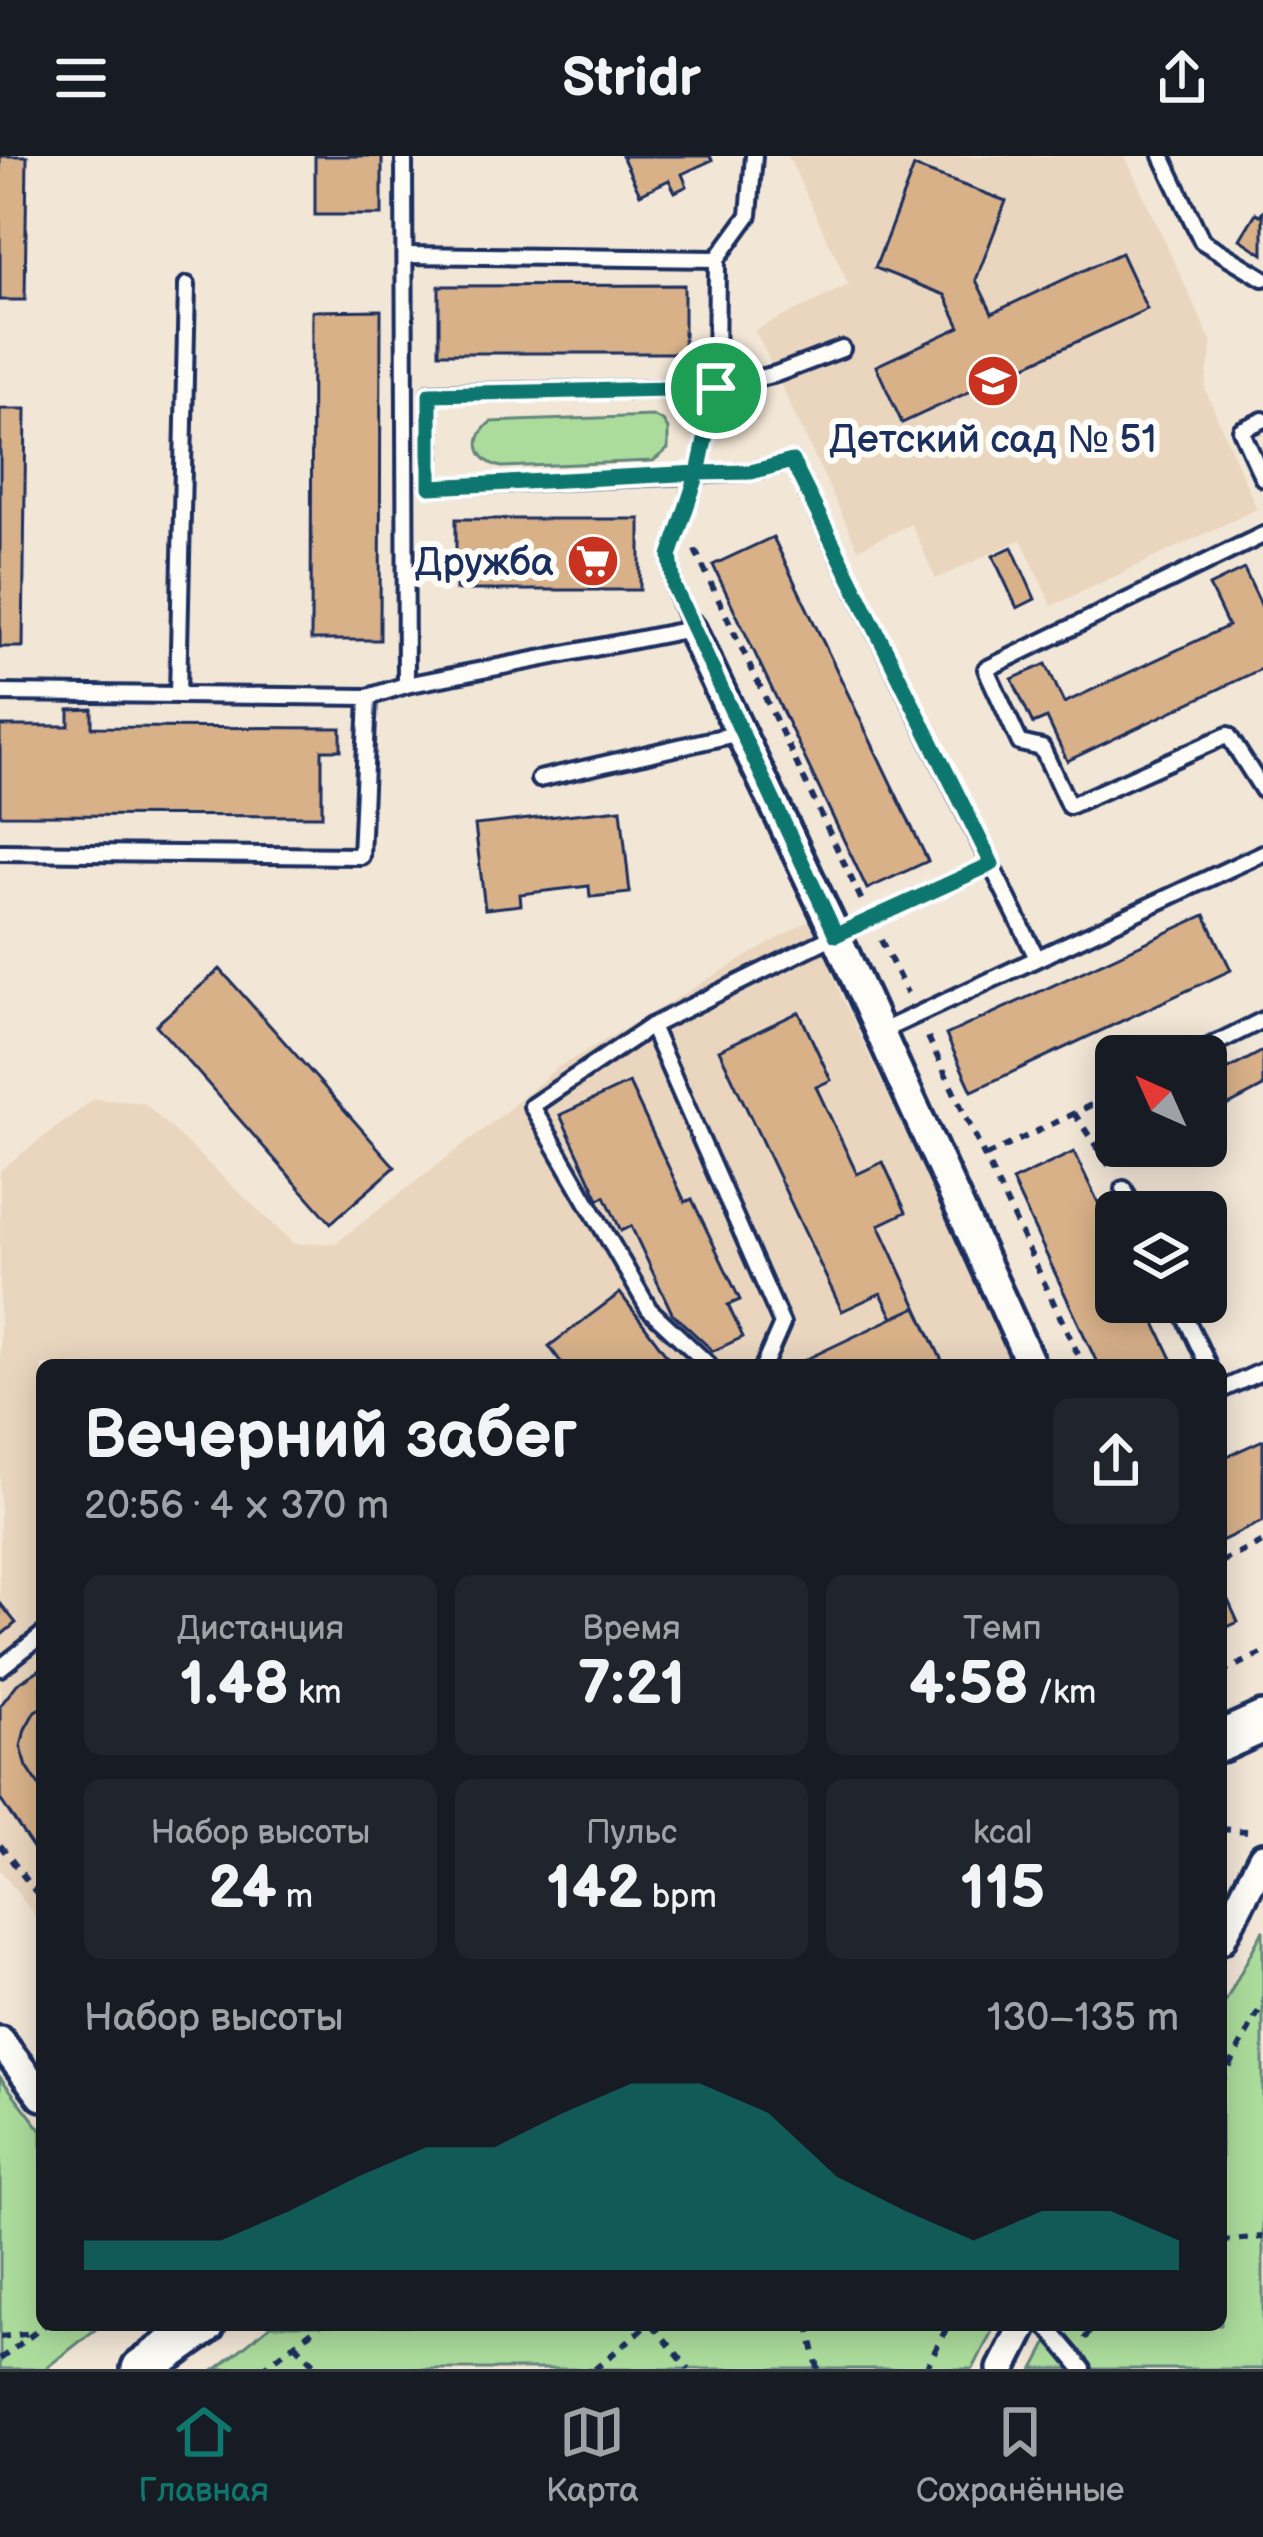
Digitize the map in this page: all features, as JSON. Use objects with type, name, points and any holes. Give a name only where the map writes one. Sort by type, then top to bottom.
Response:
[{"type":"main road","points":[[1227,1738],[1263,1721]]},
{"type":"main road","points":[[142,2369],[196,2331]]},
{"type":"street","points":[[691,629],[836,935],[1027,1359]]},
{"type":"street","points":[[1227,1928],[1263,1857]]},
{"type":"street","points":[[0,2041],[36,2088]]},
{"type":"street","points":[[1002,2369],[1021,2331]]},
{"type":"lane","points":[[404,156],[406,685]]},
{"type":"lane","points":[[0,693],[368,697],[406,685],[691,629],[674,587],[670,556],[698,473],[716,388],[718,259],[748,215],[754,156]]},
{"type":"lane","points":[[1162,156],[1202,242],[1263,278]]},
{"type":"lane","points":[[405,255],[718,259]]},
{"type":"lane","points":[[178,695],[187,285]]},
{"type":"lane","points":[[842,349],[776,374],[716,388],[430,394],[430,487],[751,472],[792,461],[1037,958]]},
{"type":"lane","points":[[1263,420],[1241,430],[1263,478]]},
{"type":"lane","points":[[1263,535],[986,669],[1020,743],[1042,748],[1069,806],[1228,735],[1263,790]]},
{"type":"lane","points":[[0,852],[361,856],[368,697]]},
{"type":"lane","points":[[539,778],[740,733]]},
{"type":"lane","points":[[880,1032],[1263,853]]},
{"type":"lane","points":[[702,1359],[649,1310],[532,1106],[651,1025],[992,864]]},
{"type":"lane","points":[[1227,1038],[1263,1020]]},
{"type":"lane","points":[[651,1025],[782,1324],[767,1359]]},
{"type":"lane","points":[[1188,1323],[1205,1359]]},
{"type":"lane","points":[[1227,1387],[1263,1371]]},
{"type":"lane","points":[[0,1668],[36,1640]]},
{"type":"lane","points":[[1051,2331],[1083,2369]]},
{"type":"path","points":[[986,1156],[1095,1103]]},
{"type":"path","points":[[1074,1113],[1124,1189]]},
{"type":"path","points":[[1227,1559],[1263,1542]]},
{"type":"path","points":[[1227,1670],[1263,1653]]},
{"type":"path","points":[[0,1845],[36,1892]]},
{"type":"path","points":[[1227,2072],[1263,2003]]},
{"type":"path","points":[[1227,2240],[1263,2237]]},
{"type":"path","points":[[0,2360],[37,2331]]},
{"type":"path","points":[[262,2369],[312,2331]]},
{"type":"path","points":[[595,2369],[642,2331]]},
{"type":"path","points":[[655,2331],[688,2369]]},
{"type":"path","points":[[810,2331],[818,2369]]},
{"type":"path","points":[[926,2369],[945,2331]]},
{"type":"path","points":[[0,2337],[34,2333]]},
{"type":"path","points":[[295,2344],[320,2369]]},
{"type":"shaded area","name":"Детский сад № 51","points":[[788,156],[1125,156],[1212,343],[1205,389],[1257,509],[1052,606],[1021,539],[936,579],[911,524],[858,549],[755,330],[849,285]]},
{"type":"shaded area","points":[[813,918],[840,993],[1011,1359],[36,1359],[36,1917],[0,1870],[0,1170],[94,1099],[144,1103],[294,1244],[336,1243],[557,1068]]},
{"type":"green space","points":[[652,416],[668,429],[668,449],[653,461],[502,467],[487,460],[479,449],[480,436],[491,422]]},
{"type":"green space","points":[[1263,1930],[1263,2369],[1034,2369],[1054,2331],[1227,2331],[1227,1999]]},
{"type":"green space","points":[[0,2077],[36,2123],[36,2331],[93,2331],[45,2369],[0,2369]]},
{"type":"green space","points":[[264,2331],[992,2331],[973,2369],[216,2369]]},
{"type":"building","points":[[0,156],[27,156],[25,300],[0,300]]},
{"type":"building","points":[[315,156],[382,156],[382,215],[315,215]]},
{"type":"building","points":[[622,156],[710,156],[712,160],[682,174],[687,186],[675,192],[669,180],[640,194]]},
{"type":"building","points":[[914,167],[1006,201],[976,280],[992,313],[1121,253],[1147,309],[902,423],[876,366],[960,327],[945,295],[875,268]]},
{"type":"building","points":[[1263,211],[1263,254],[1240,239],[1256,213]]},
{"type":"building","points":[[684,285],[684,353],[439,353],[439,286]]},
{"type":"building","points":[[381,310],[380,640],[311,640],[312,311]]},
{"type":"building","points":[[0,409],[26,409],[23,647],[0,647]]},
{"type":"building","points":[[456,519],[640,519],[640,590],[456,590]]},
{"type":"building","points":[[773,537],[928,861],[867,889],[713,565]]},
{"type":"building","points":[[1012,547],[1035,599],[1017,608],[993,556]]},
{"type":"building","points":[[1244,569],[1263,609],[1263,668],[1067,761],[1047,718],[1033,724],[1012,679],[1046,664],[1064,703],[1228,626],[1209,586]]},
{"type":"building","points":[[92,709],[92,727],[341,728],[341,750],[322,750],[322,816],[0,815],[0,726],[69,726],[69,710]]},
{"type":"building","points":[[621,809],[630,893],[590,897],[589,886],[520,894],[521,905],[485,909],[475,825]]},
{"type":"building","points":[[1205,915],[1231,970],[972,1091],[946,1035]]},
{"type":"building","points":[[220,969],[395,1167],[331,1223],[156,1025]]},
{"type":"building","points":[[799,1012],[831,1080],[816,1087],[857,1174],[883,1162],[906,1212],[879,1225],[917,1307],[893,1318],[881,1293],[842,1311],[719,1050]]},
{"type":"building","points":[[1263,1051],[1263,1087],[1227,1106],[1227,1070]]},
{"type":"building","points":[[629,1083],[685,1202],[692,1199],[740,1300],[728,1305],[743,1337],[713,1351],[672,1313],[631,1226],[621,1231],[605,1196],[599,1199],[560,1115]]},
{"type":"building","points":[[1074,1152],[1095,1196],[1095,1323],[1155,1323],[1172,1359],[1095,1359],[1012,1181]]},
{"type":"building","points":[[620,1293],[670,1359],[559,1359],[549,1346]]},
{"type":"building","points":[[917,1307],[941,1359],[807,1359]]},
{"type":"building","points":[[1263,1440],[1263,1521],[1227,1538],[1227,1456]]},
{"type":"building","points":[[1227,1600],[1238,1622],[1227,1627]]},
{"type":"building","points":[[0,1603],[16,1623],[0,1636]]},
{"type":"building","points":[[36,1672],[36,1852],[0,1799],[0,1706],[17,1684]]},
{"type":"building","points":[[36,1710],[36,1781],[21,1747]]},
{"type":"place","name":"Детский сад № 51","points":[[993,381]]},
{"type":"place","name":"Дружба","points":[[593,561]]},
{"type":"route","points":[[716,388],[430,394],[430,487],[698,473],[670,556],[674,587],[836,935],[992,864],[792,461],[751,472],[698,473],[716,388]]}]
